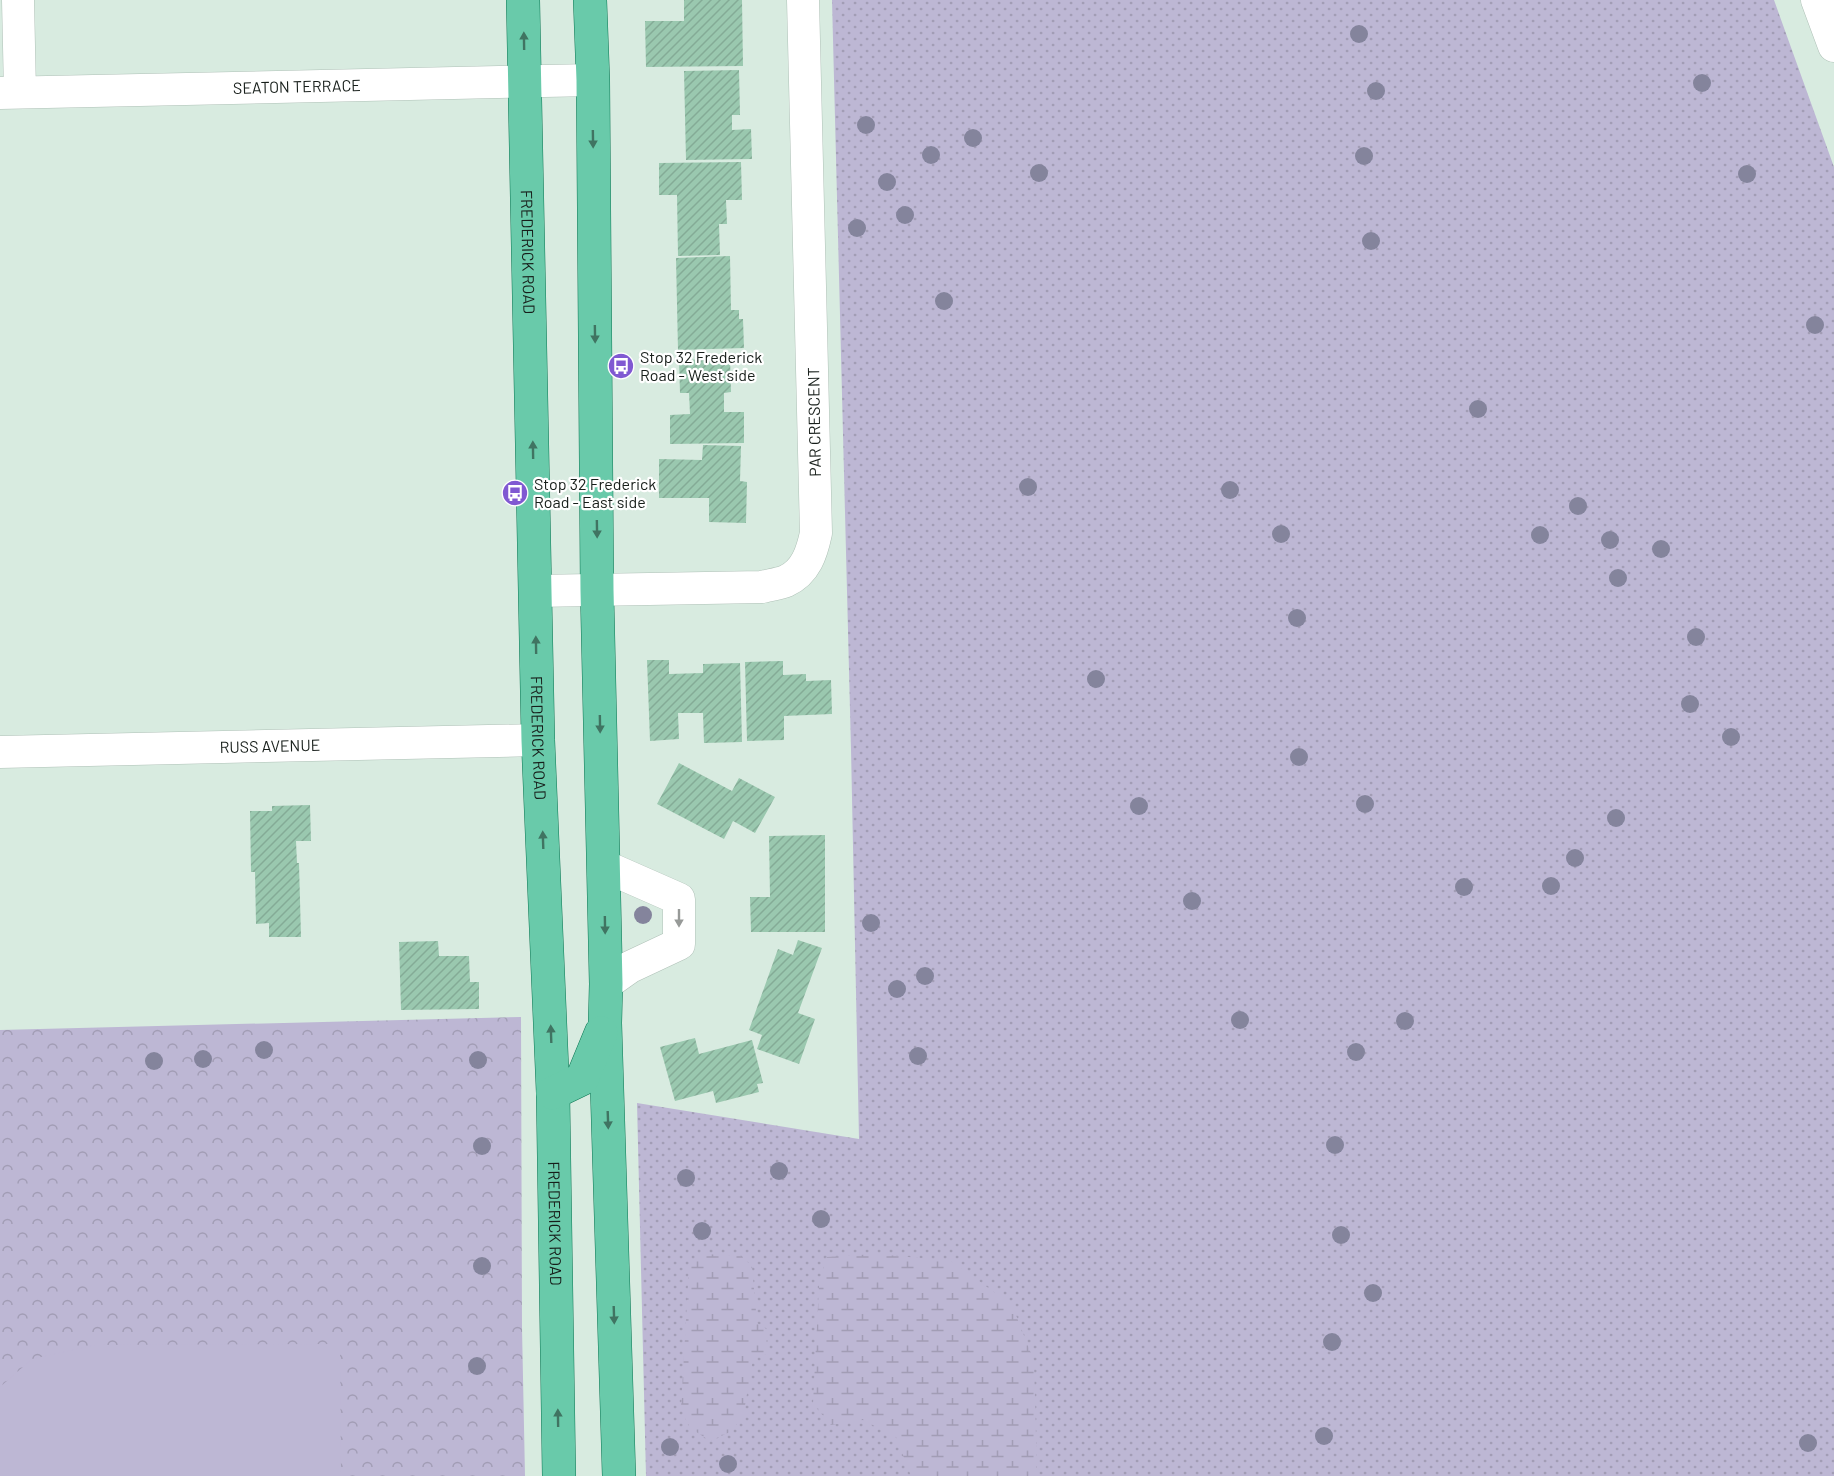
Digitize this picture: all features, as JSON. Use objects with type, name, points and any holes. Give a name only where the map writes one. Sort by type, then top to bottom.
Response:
[{"type":"main road","name":"FREDERICK ROAD","points":[[523,0],[538,740],[553,1093],[559,1476]]},
{"type":"main road","points":[[590,0],[593,80],[597,590],[604,866],[605,1023],[620,1476]]},
{"type":"main road","points":[[553,1093],[582,1079],[605,1023]]},
{"type":"street","points":[[10,93],[18,0]]},
{"type":"street","name":"PAR CRESCENT","points":[[535,591],[762,587],[787,580],[804,566],[812,553],[816,533],[802,0]]},
{"type":"street","points":[[1817,0],[1834,45]]},
{"type":"street","name":"SEATON TERRACE","points":[[10,93],[593,80]]},
{"type":"street","name":"RUSS AVENUE","points":[[0,752],[538,740]]},
{"type":"street","points":[[604,866],[679,899],[679,944],[630,966],[606,984]]},
{"type":"green space","points":[[832,0],[1774,0],[1834,167],[1834,1476],[646,1476],[637,1103],[859,1139]]},
{"type":"green space","points":[[521,1017],[525,1476],[0,1476],[0,1030]]},
{"type":"green space","points":[[704,1254],[741,1256],[752,1266],[757,1323],[768,1330],[767,1354],[753,1359],[743,1417],[730,1432],[710,1441],[689,1427],[681,1408],[689,1267]]},
{"type":"green space","points":[[876,1254],[951,1261],[1012,1305],[1034,1361],[1037,1476],[911,1476],[896,1437],[863,1420],[831,1425],[813,1404],[819,1286],[826,1257]]},
{"type":"green space","points":[[340,1344],[341,1476],[0,1476],[0,1387],[32,1359],[95,1345]]},
{"type":"building","points":[[684,0],[742,0],[743,66],[646,67],[645,21],[684,21]]},
{"type":"building","points":[[739,70],[740,115],[732,115],[732,130],[751,129],[752,159],[686,160],[684,71]]},
{"type":"building","points":[[741,162],[742,200],[726,200],[727,224],[719,224],[720,255],[678,256],[677,195],[659,195],[659,163]]},
{"type":"building","points":[[730,256],[731,310],[739,310],[739,319],[743,319],[744,348],[678,350],[676,258]]},
{"type":"building","points":[[730,359],[731,392],[724,393],[724,412],[744,412],[744,443],[670,444],[670,415],[690,414],[689,393],[680,393],[679,360]]},
{"type":"building","points":[[703,445],[741,446],[740,481],[747,482],[746,523],[709,522],[709,498],[659,498],[659,459],[702,460]]},
{"type":"building","points":[[647,660],[669,660],[669,674],[703,673],[703,664],[740,663],[742,742],[704,743],[703,713],[678,713],[679,739],[650,741]]},
{"type":"building","points":[[783,661],[783,675],[806,674],[806,681],[831,680],[832,714],[784,716],[784,740],[747,741],[745,662]]},
{"type":"building","points":[[679,763],[732,791],[739,778],[775,797],[755,833],[733,821],[724,839],[657,804]]},
{"type":"building","points":[[310,805],[311,841],[296,841],[297,863],[299,863],[301,937],[269,937],[269,923],[256,924],[255,872],[251,872],[250,811],[272,811],[272,806]]},
{"type":"building","points":[[825,835],[825,932],[751,932],[750,897],[770,897],[769,836]]},
{"type":"building","points":[[798,940],[822,948],[798,1013],[815,1019],[799,1064],[757,1049],[762,1035],[749,1030],[778,949],[793,955]]},
{"type":"building","points":[[438,941],[439,956],[469,956],[470,982],[479,982],[479,1009],[401,1010],[399,942]]},
{"type":"building","points":[[695,1038],[699,1054],[752,1040],[763,1083],[757,1084],[759,1092],[716,1103],[713,1091],[675,1101],[660,1047]]},
{"type":"place","name":"Stop 32 Frederick Road - West side","points":[[621,366]]},
{"type":"place","name":"Stop 32 Frederick Road - East side","points":[[515,493]]}]
